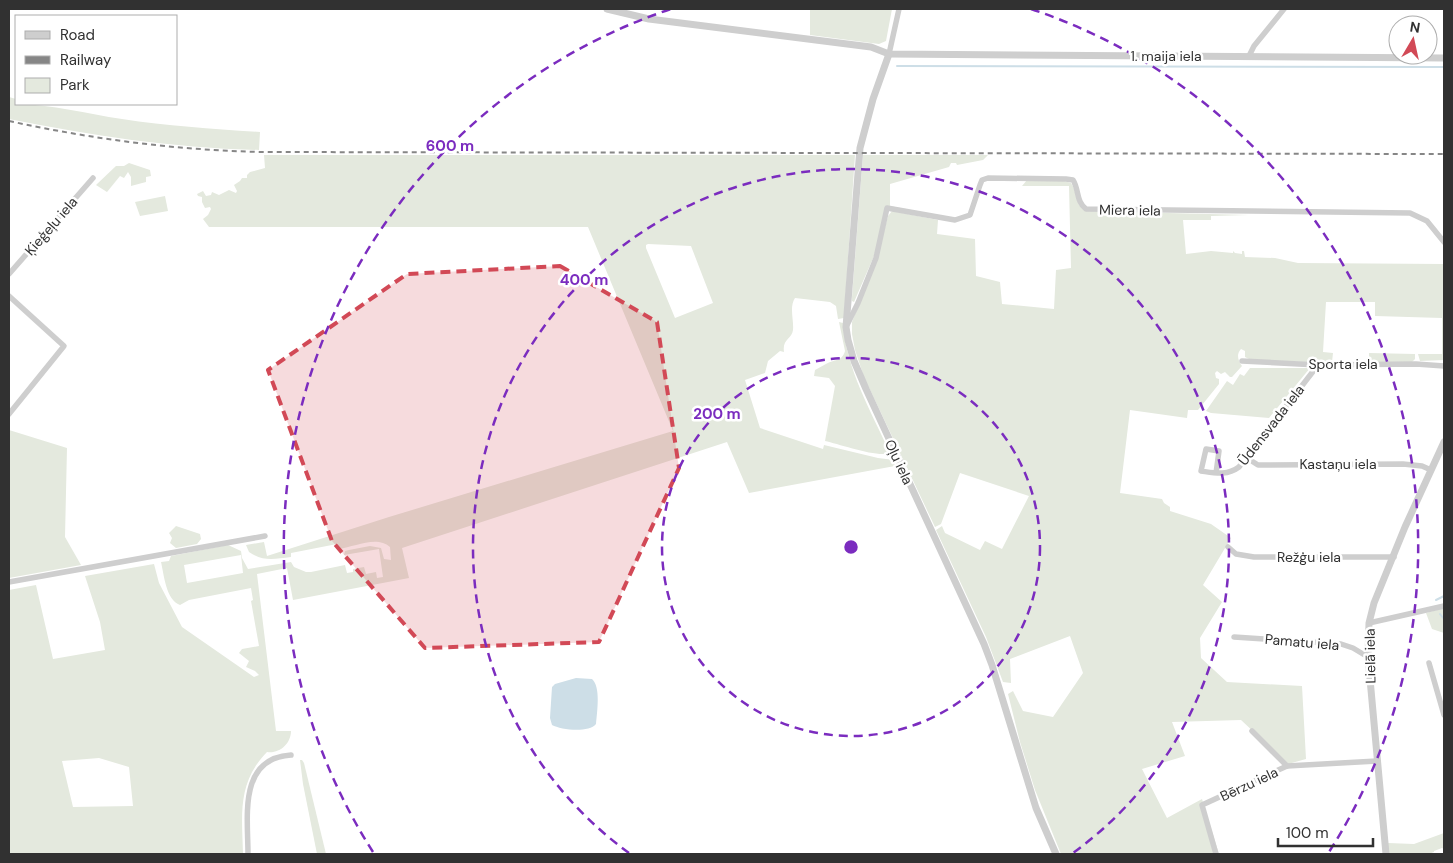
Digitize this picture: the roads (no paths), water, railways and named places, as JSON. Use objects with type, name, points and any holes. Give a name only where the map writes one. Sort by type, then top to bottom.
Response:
[{"type":"street","name":"1. maija iela","points":[[607,9],[648,20],[871,47],[889,54],[1444,58]]},
{"type":"street","points":[[889,54],[899,9]]},
{"type":"street","points":[[1249,56],[1254,46],[1284,9]]},
{"type":"street","name":"Oļu iela","points":[[889,54],[873,99],[860,148],[846,327],[854,361],[866,389],[984,644],[1036,808],[1056,854]]},
{"type":"street","name":"Ķieģeļu iela","points":[[9,274],[93,178]]},
{"type":"street","name":"Miera iela","points":[[846,327],[876,258],[887,208],[955,220],[970,215],[982,180],[988,178],[1072,180],[1077,186],[1079,200],[1086,209],[1410,213],[1428,221],[1444,242]]},
{"type":"street","points":[[9,296],[64,346],[9,414]]},
{"type":"street","name":"Sporta iela","points":[[1242,362],[1444,366]]},
{"type":"street","name":"Ūdensvada iela","points":[[1216,473],[1219,451],[1206,449],[1201,471],[1216,473],[1232,472],[1239,467],[1318,365]]},
{"type":"street","name":"Lielā iela","points":[[1386,854],[1368,657],[1369,623],[1374,603],[1405,527],[1444,442]]},
{"type":"street","name":"Kastaņu iela","points":[[1247,458],[1258,465],[1403,464],[1422,466],[1431,470]]},
{"type":"street","points":[[9,582],[265,536]]},
{"type":"street","name":"Režģu iela","points":[[1228,546],[1236,554],[1254,557],[1394,557]]},
{"type":"street","points":[[1369,623],[1444,606]]},
{"type":"street","name":"Pamatu iela","points":[[1234,637],[1341,644],[1353,648],[1368,657]]},
{"type":"street","points":[[1429,663],[1444,715]]},
{"type":"street","points":[[1252,731],[1287,766]]},
{"type":"street","points":[[248,854],[248,802],[252,781],[264,765],[280,757],[291,756]]},
{"type":"street","name":"Bērzu iela","points":[[1216,854],[1202,805],[1287,766],[1377,761]]},
{"type":"waterway","points":[[897,66],[1444,67]]},
{"type":"waterway","points":[[1436,600],[1444,596]]},
{"type":"waterway","points":[[1440,614],[1444,619]]},
{"type":"railway","points":[[9,121],[134,143],[197,149],[261,152],[1444,154]]}]
